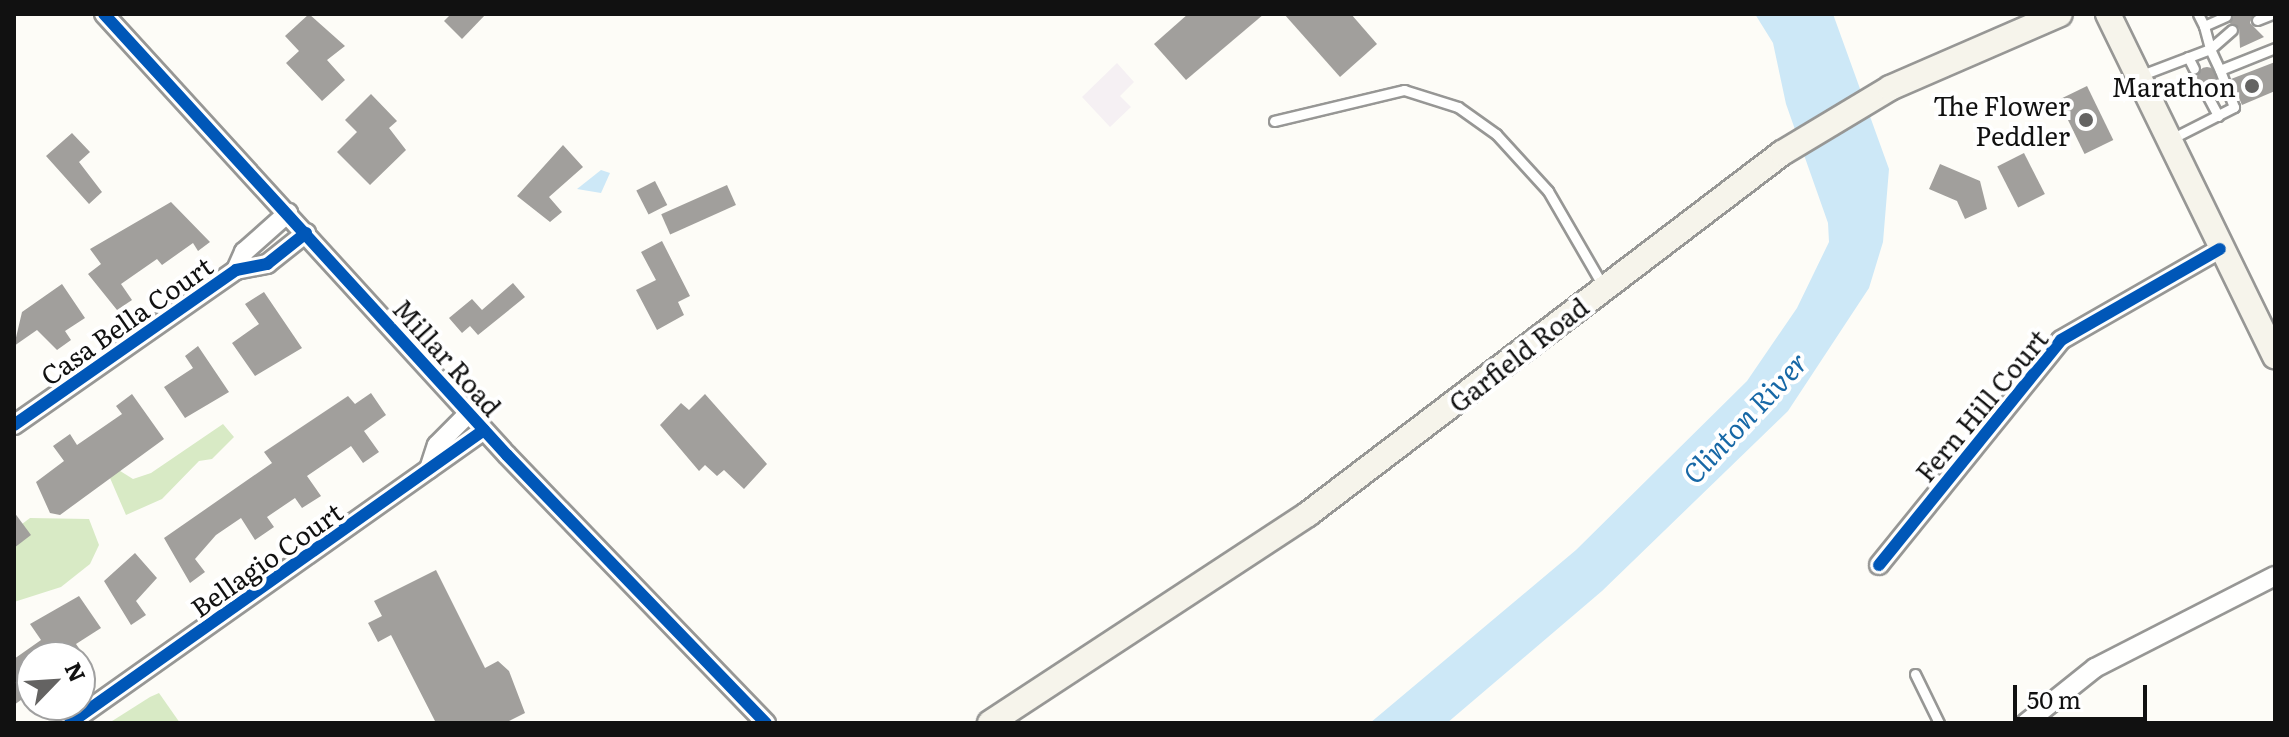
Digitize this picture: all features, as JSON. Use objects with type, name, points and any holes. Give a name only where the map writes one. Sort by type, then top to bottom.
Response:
[{"type":"main road","name":"Garfield Road","points":[[990,723],[1308,514],[1782,153],[1890,88],[2060,14]]},
{"type":"main road","points":[[2108,14],[2220,249],[2275,356]]},
{"type":"street","name":"Millar Road","points":[[104,14],[484,430],[766,723]]},
{"type":"street","name":"Casa Bella Court","points":[[236,270],[244,252],[288,213]]},
{"type":"street","name":"Casa Bella Court","points":[[14,425],[236,270],[267,264],[306,233]]},
{"type":"street","name":"Fern Hill Court","points":[[1879,565],[2061,340],[2220,249]]},
{"type":"street","name":"Bellagio Court","points":[[429,469],[437,445],[469,413]]},
{"type":"street","name":"Bellagio Court","points":[[70,723],[484,430]]},
{"type":"street","points":[[2026,723],[2095,668],[2275,576]]},
{"type":"lane","points":[[2169,140],[2234,107],[2198,14]]},
{"type":"lane","points":[[2257,20],[2273,14]]},
{"type":"lane","points":[[2204,26],[2226,16]]},
{"type":"lane","points":[[2139,76],[2210,49],[2232,30]]},
{"type":"lane","points":[[2220,70],[2275,48]]},
{"type":"lane","points":[[2188,57],[2194,69]]},
{"type":"lane","points":[[1274,121],[1404,90],[1458,107],[1496,134],[1548,191],[1604,287]]},
{"type":"lane","points":[[2206,93],[2218,116]]},
{"type":"lane","points":[[1915,674],[1939,723]]},
{"type":"shaded area","points":[[1117,63],[1134,82],[1120,96],[1131,107],[1110,127],[1082,97]]},
{"type":"green space","points":[[223,424],[234,437],[212,459],[199,461],[162,499],[126,515],[110,478],[117,469],[133,479],[151,473]]},
{"type":"green space","points":[[30,518],[89,519],[99,545],[90,564],[61,587],[14,602],[14,530]]},
{"type":"green space","points":[[159,693],[180,723],[109,723],[150,697]]},
{"type":"water","name":"Clinton River","points":[[1755,14],[1833,14],[1889,169],[1883,242],[1869,288],[1788,411],[1602,591],[1447,723],[1370,723],[1576,550],[1747,381],[1797,308],[1829,242],[1828,223],[1786,104],[1773,43]]},
{"type":"water","points":[[601,170],[610,173],[601,193],[577,189]]},
{"type":"building","points":[[309,14],[345,46],[327,60],[345,80],[322,101],[286,63],[299,51],[285,36]]},
{"type":"building","points":[[451,14],[486,14],[462,39],[444,21]]},
{"type":"building","points":[[1188,14],[1264,14],[1186,80],[1154,44]]},
{"type":"building","points":[[1284,14],[1351,14],[1377,44],[1340,77]]},
{"type":"building","name":"Marathon","points":[[2233,14],[2253,14],[2250,23],[2264,37],[2240,48],[2239,28],[2229,23]]},
{"type":"building","name":"Marathon","points":[[2275,62],[2275,91],[2242,105],[2231,79]]},
{"type":"building","points":[[2203,67],[2211,67],[2217,77],[2211,87],[2203,87],[2197,81],[2197,73]]},
{"type":"building","name":"The Flower Peddler","points":[[2087,86],[2113,140],[2085,154],[2058,100]]},
{"type":"building","points":[[371,94],[397,121],[389,128],[406,150],[370,185],[337,152],[357,132],[345,120]]},
{"type":"building","points":[[72,133],[90,152],[79,162],[102,192],[89,204],[46,156]]},
{"type":"building","points":[[563,145],[583,167],[549,197],[562,212],[550,222],[517,196]]},
{"type":"building","points":[[2024,153],[2045,194],[2018,208],[1997,167]]},
{"type":"building","points":[[1940,164],[1980,181],[1987,209],[1965,219],[1957,201],[1929,189]]},
{"type":"building","points":[[655,181],[667,205],[649,215],[636,191]]},
{"type":"building","points":[[727,185],[736,205],[670,234],[661,214]]},
{"type":"building","points":[[171,202],[210,242],[198,251],[193,243],[162,265],[157,259],[121,284],[132,300],[117,310],[88,274],[101,264],[90,249]]},
{"type":"building","points":[[662,241],[690,296],[678,302],[684,315],[657,330],[636,290],[656,280],[641,252]]},
{"type":"building","points":[[513,283],[525,297],[478,335],[470,326],[462,333],[449,318],[472,299],[482,310]]},
{"type":"building","points":[[62,284],[85,318],[65,331],[71,340],[57,350],[37,330],[14,346],[22,312]]},
{"type":"building","points":[[264,292],[302,348],[255,376],[232,343],[259,324],[245,304]]},
{"type":"building","points":[[198,346],[229,392],[185,418],[164,387],[193,368],[185,356]]},
{"type":"building","points":[[371,393],[386,415],[364,431],[379,452],[363,463],[351,446],[307,476],[321,496],[302,508],[295,498],[267,517],[274,527],[255,540],[241,518],[216,535],[195,559],[205,572],[190,583],[164,538],[272,463],[264,452],[348,396],[355,404]]},
{"type":"building","points":[[132,394],[164,439],[60,515],[50,513],[36,482],[64,461],[53,446],[70,434],[77,445],[122,414],[116,406]]},
{"type":"building","points":[[705,394],[767,464],[744,489],[724,470],[717,476],[705,465],[699,471],[660,425],[681,403],[689,410]]},
{"type":"building","points":[[14,512],[31,535],[14,548]]},
{"type":"building","points":[[135,553],[157,578],[136,601],[146,615],[131,625],[104,581]]},
{"type":"building","points":[[436,570],[485,668],[498,661],[509,671],[525,713],[505,723],[436,723],[391,635],[378,642],[368,623],[382,616],[374,601]]},
{"type":"building","points":[[79,596],[101,628],[81,641],[40,641],[30,624]]},
{"type":"building","points":[[16,658],[14,705],[14,659]]},
{"type":"cycle path","points":[[104,14],[507,455],[766,723]]},
{"type":"cycle path","points":[[14,425],[236,270],[267,264],[306,233]]},
{"type":"cycle path","points":[[1879,565],[2061,340],[2220,249]]},
{"type":"cycle path","points":[[70,723],[484,430]]},
{"type":"place","name":"Marathon","points":[[2252,86]]},
{"type":"place","name":"The Flower Peddler","points":[[2086,120]]}]
